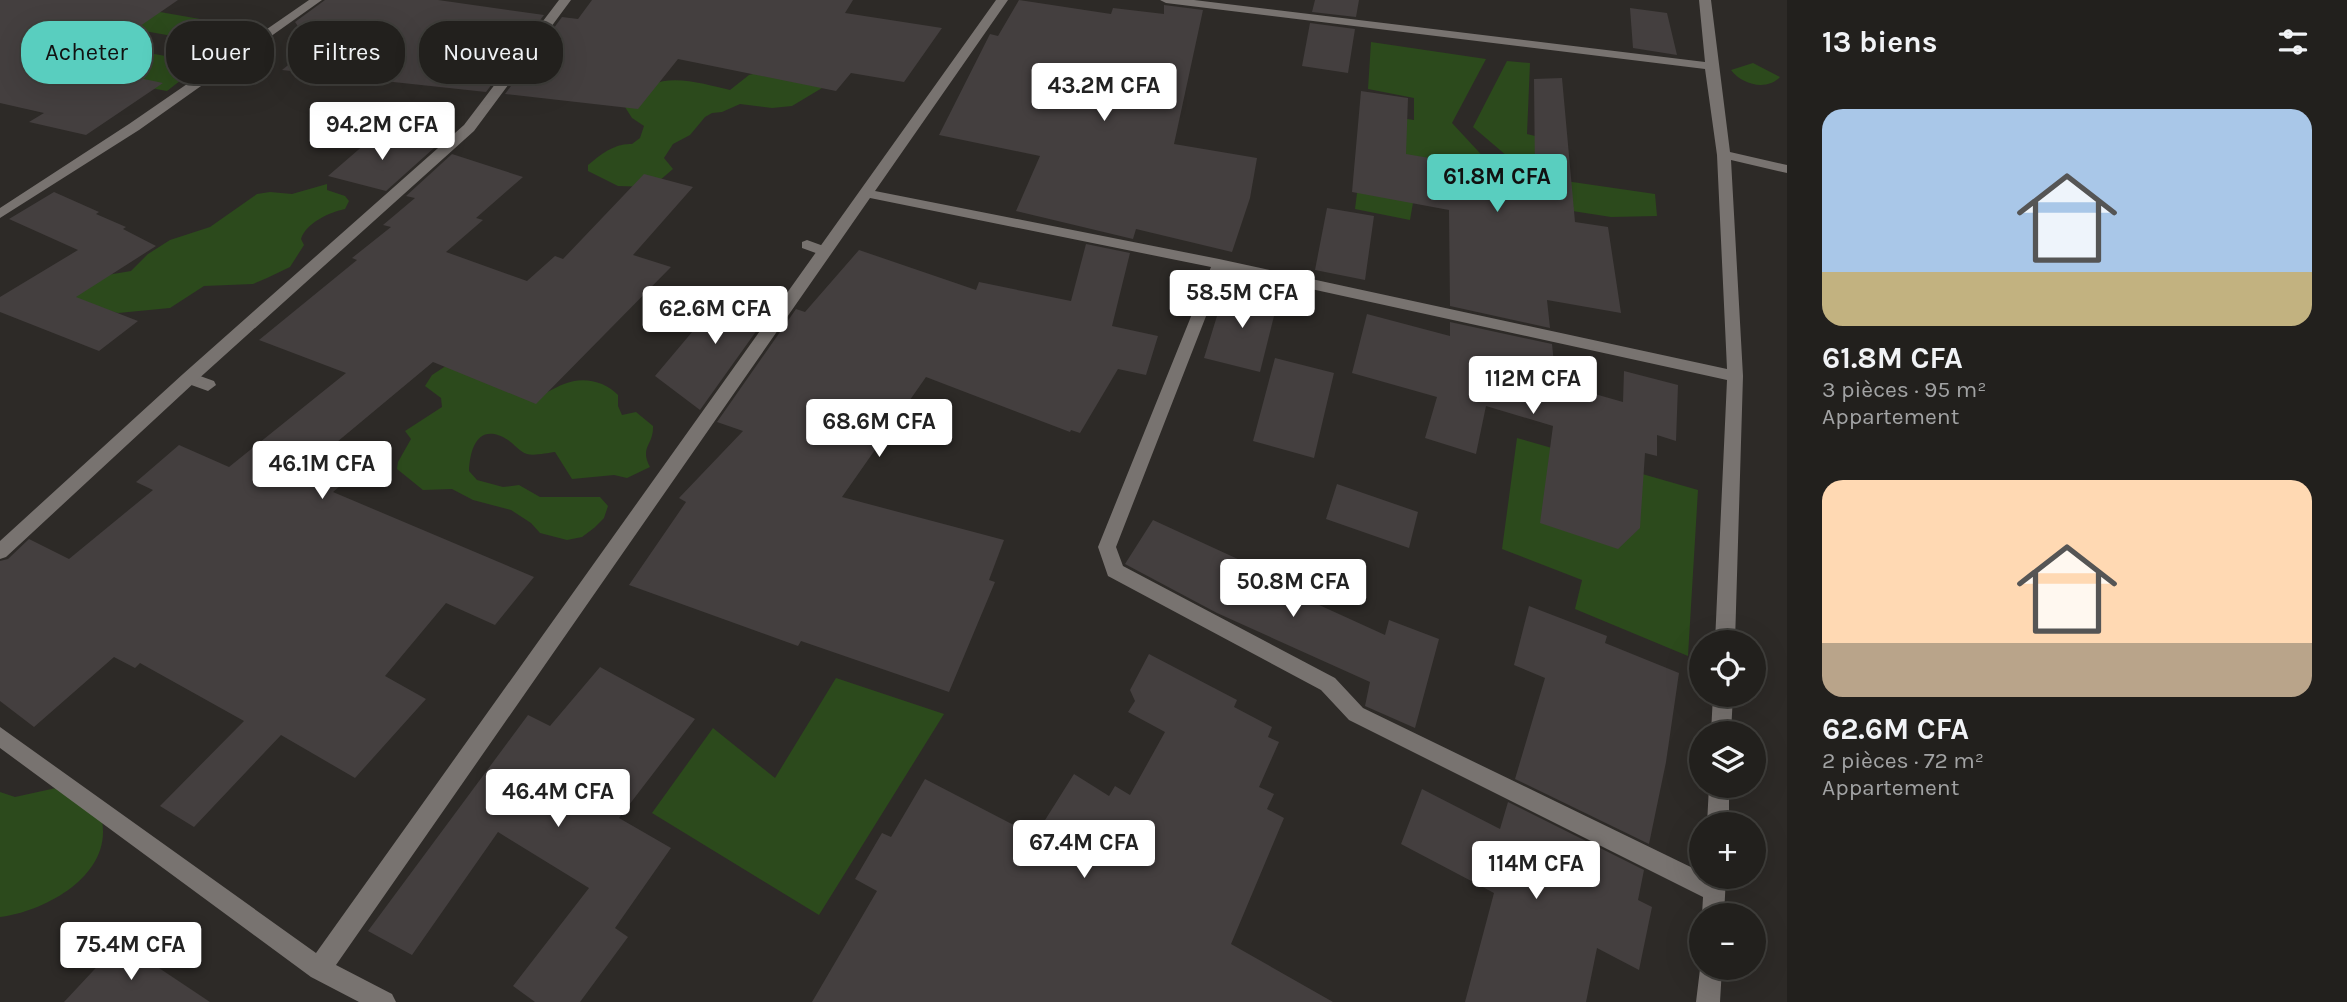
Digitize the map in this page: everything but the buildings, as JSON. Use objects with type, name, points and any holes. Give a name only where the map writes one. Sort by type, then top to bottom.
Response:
[{"type":"street","points":[[0,214],[134,127],[316,0]]},
{"type":"street","points":[[0,552],[188,378],[469,128],[565,0]]},
{"type":"street","points":[[318,970],[816,248],[865,193],[1002,0]]},
{"type":"street","points":[[1166,0],[1711,66]]},
{"type":"street","points":[[1705,0],[1724,155],[1735,376],[1725,630]]},
{"type":"street","points":[[1724,155],[1787,169]]},
{"type":"street","points":[[865,193],[1219,264],[1735,376]]},
{"type":"street","points":[[1219,264],[1107,547],[1115,571],[1328,684],[1356,714],[1689,872]]},
{"type":"street","points":[[188,378],[208,385]]},
{"type":"street","points":[[0,736],[318,970],[384,1002]]},
{"type":"street","points":[[1708,1002],[1709,980]]},
{"type":"green space","points":[[114,4],[212,21],[166,21],[166,35],[152,32],[152,21],[88,21]]},
{"type":"green space","points":[[1371,42],[1486,59],[1452,123],[1490,164],[1445,157],[1420,162],[1410,220],[1355,209],[1367,113],[1414,120],[1414,98],[1368,89]]},
{"type":"green space","points":[[152,54],[166,56],[166,84],[176,84],[167,91],[128,84],[152,84]]},
{"type":"green space","points":[[1507,61],[1530,63],[1527,134],[1535,136],[1535,170],[1509,165],[1507,156],[1473,127]]},
{"type":"green space","points":[[1753,63],[1780,77],[1768,84],[1755,84],[1741,79],[1731,70]]},
{"type":"green space","points":[[760,72],[827,85],[792,106],[772,108],[740,104],[705,117],[690,135],[673,144],[664,158],[673,169],[652,187],[618,186],[588,171],[588,165],[603,153],[620,145],[632,144],[640,138],[644,126],[632,118],[625,107],[648,87],[660,82],[680,80],[730,90],[749,75]]},
{"type":"green space","points":[[1538,177],[1655,194],[1657,216],[1611,217],[1566,210]]},
{"type":"green space","points":[[327,184],[327,190],[345,196],[349,201],[345,209],[313,223],[304,233],[301,239],[304,245],[290,267],[267,278],[253,284],[204,286],[170,308],[118,313],[69,300],[95,277],[131,271],[148,254],[170,240],[210,227],[257,194],[292,194]]},
{"type":"green space","points":[[455,360],[537,395],[578,380],[607,386],[618,395],[618,406],[622,415],[636,412],[653,426],[646,450],[650,467],[627,478],[614,475],[572,479],[555,452],[527,454],[498,435],[490,434],[478,440],[471,453],[469,471],[477,480],[503,487],[519,485],[540,497],[600,497],[608,506],[604,518],[594,528],[582,537],[567,540],[540,533],[531,523],[511,510],[473,500],[452,489],[423,490],[397,469],[411,439],[405,431],[442,407],[441,398],[425,386],[432,375]]},
{"type":"green space","points":[[1517,438],[1698,490],[1688,656],[1575,609],[1582,580],[1502,549]]},
{"type":"green space","points":[[836,678],[944,714],[819,915],[652,813],[713,728],[775,778]]},
{"type":"green space","points":[[56,788],[102,821],[102,840],[97,858],[86,874],[55,898],[37,907],[0,917],[0,792],[15,797]]}]
